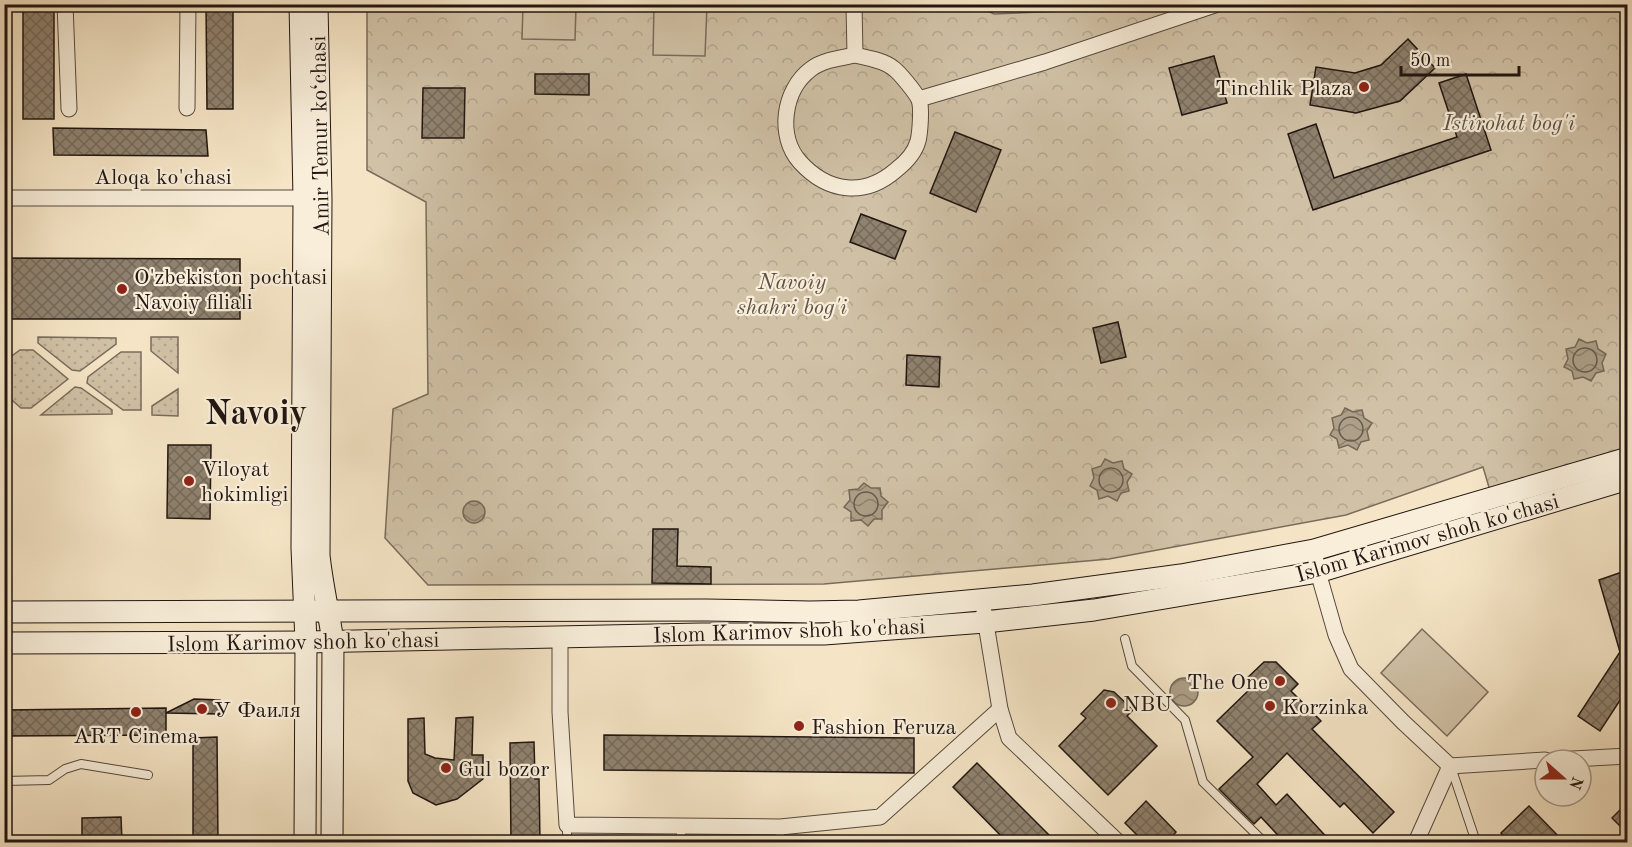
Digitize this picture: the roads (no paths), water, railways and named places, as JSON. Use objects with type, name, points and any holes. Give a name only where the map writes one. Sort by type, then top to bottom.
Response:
[{"type":"main road","name":"Amir Temur ko‘chasi","points":[[300,4],[313,198],[319,555],[322,586],[329,612],[333,642],[332,843]]},
{"type":"main road","name":"Amir Temur ko‘chasi","points":[[305,843],[306,642],[302,548],[317,4]]},
{"type":"main road","name":"Islom Karimov shoh ko'chasi","points":[[4,612],[706,610],[810,612],[859,611],[982,600],[1110,586],[1314,550],[1628,458]]},
{"type":"main road","name":"Islom Karimov shoh ko'chasi","points":[[4,643],[333,642],[824,634],[985,622],[1094,610],[1318,572],[1628,479]]},
{"type":"street","points":[[65,4],[69,109]]},
{"type":"street","points":[[187,108],[188,4]]},
{"type":"street","points":[[854,4],[855,56]]},
{"type":"street","points":[[919,99],[1045,62],[1218,4]]},
{"type":"street","points":[[855,56],[871,58],[893,68],[919,99],[918,141],[904,163],[884,181],[857,189],[826,183],[810,172],[791,150],[786,129],[787,107],[795,87],[812,69],[833,59],[855,56]]},
{"type":"street","name":"Aloqa ko'chasi","points":[[4,198],[313,198]]},
{"type":"street","points":[[1314,550],[1336,635],[1351,669],[1403,722],[1450,766],[1533,761]]},
{"type":"street","points":[[982,600],[1000,709],[1009,738],[1118,843]]},
{"type":"street","points":[[560,637],[560,712],[567,825],[780,826],[880,818],[1000,709]]},
{"type":"street","points":[[1593,758],[1628,756]]},
{"type":"street","points":[[1416,843],[1450,766]]},
{"type":"lane","points":[[1125,639],[1132,666],[1185,720],[1203,782],[1264,843]]},
{"type":"lane","points":[[4,781],[49,780],[65,769],[81,764],[148,775]]},
{"type":"lane","points":[[1450,766],[1476,843]]},
{"type":"lane","points":[[567,825],[567,843]]},
{"type":"lane","points":[[681,825],[681,843]]},
{"type":"lane","points":[[780,826],[780,843]]},
{"type":"water","points":[[1579,339],[1587,343],[1596,341],[1598,349],[1606,354],[1602,363],[1604,371],[1596,373],[1591,381],[1583,377],[1574,379],[1572,371],[1564,367],[1568,359],[1566,349],[1575,347]]},
{"type":"water","points":[[1345,408],[1353,412],[1362,410],[1364,418],[1372,423],[1367,431],[1369,440],[1361,442],[1357,450],[1348,445],[1339,448],[1337,439],[1330,435],[1334,428],[1332,418],[1341,415]]},
{"type":"water","points":[[1105,459],[1113,463],[1122,461],[1124,469],[1132,474],[1127,482],[1129,491],[1121,493],[1117,501],[1108,496],[1099,499],[1097,490],[1090,486],[1094,478],[1092,469],[1101,466]]},
{"type":"water","points":[[864,483],[871,488],[880,488],[881,496],[888,502],[882,510],[882,519],[874,519],[868,526],[861,520],[851,521],[851,512],[844,507],[850,500],[849,490],[858,489]]},
{"type":"water","points":[[474,501],[482,504],[485,512],[482,520],[474,523],[466,520],[463,512],[466,504]]},
{"type":"water","points":[[1184,678],[1194,682],[1198,692],[1194,702],[1184,706],[1174,702],[1170,692],[1174,682]]},
{"type":"place","name":"Tinchlik Plaza","points":[[1364,87]]},
{"type":"place","name":"O'zbekiston pochtasi Navoiy filiali","points":[[122,289]]},
{"type":"place","name":"Viloyat hokimligi","points":[[189,481]]},
{"type":"place","name":"The One","points":[[1280,681]]},
{"type":"place","name":"NBU","points":[[1111,703]]},
{"type":"place","name":"Korzinka","points":[[1270,706]]},
{"type":"place","name":"У Фаиля","points":[[202,709]]},
{"type":"place","name":"ART Cinema","points":[[136,712]]},
{"type":"place","name":"Fashion Feruza","points":[[799,726]]},
{"type":"place","name":"Gul bozor","points":[[446,768]]},
{"type":"district","name":"Navoiy","points":[[256,412]]},
{"type":"park label","name":"Istirohat bog'i","points":[[1509,122]]},
{"type":"park label","name":"Navoiy shahri bog'i","points":[[792,294]]}]
